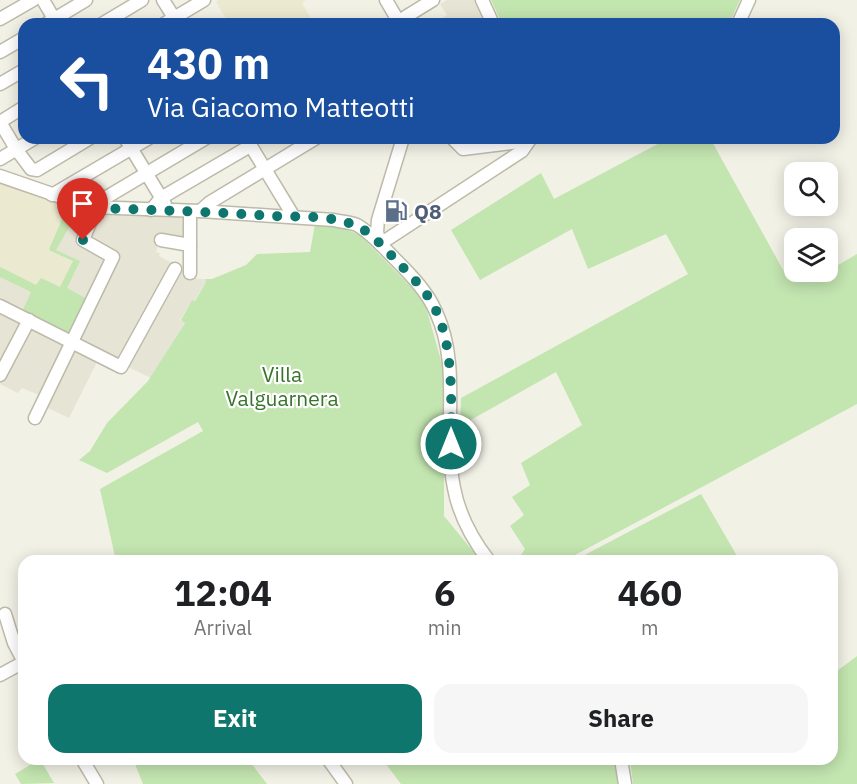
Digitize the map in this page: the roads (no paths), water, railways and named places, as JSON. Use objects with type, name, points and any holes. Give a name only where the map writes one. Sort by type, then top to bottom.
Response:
[{"type":"street","points":[[0,19],[33,0]]},
{"type":"street","points":[[42,0],[50,18]]},
{"type":"street","points":[[58,18],[86,0]]},
{"type":"street","points":[[112,18],[142,0]]},
{"type":"street","points":[[163,0],[170,18]]},
{"type":"street","points":[[178,18],[204,0]]},
{"type":"street","points":[[386,0],[395,18]]},
{"type":"street","points":[[406,18],[433,0]]},
{"type":"street","points":[[482,0],[490,18]]},
{"type":"street","points":[[741,18],[749,0]]},
{"type":"street","points":[[0,52],[18,42]]},
{"type":"street","points":[[0,84],[18,74]]},
{"type":"street","points":[[18,111],[0,122],[31,169],[37,170],[80,144]]},
{"type":"street","points":[[0,159],[25,144]]},
{"type":"street","points":[[52,195],[127,144]]},
{"type":"street","points":[[129,144],[170,211]]},
{"type":"street","points":[[35,418],[113,257],[83,240],[93,207],[196,144]]},
{"type":"street","points":[[151,210],[161,198],[245,144]]},
{"type":"street","points":[[249,144],[294,217]]},
{"type":"street","points":[[195,211],[306,144]]},
{"type":"street","points":[[380,244],[377,231],[378,220],[402,144]]},
{"type":"street","points":[[459,144],[464,149],[503,144]]},
{"type":"street","points":[[380,244],[522,151],[526,144]]},
{"type":"street","points":[[0,176],[93,207],[294,217],[334,220],[358,226],[368,226],[378,220]]},
{"type":"street","points":[[190,273],[190,245],[195,211]]},
{"type":"street","points":[[358,226],[380,244],[429,298],[437,313],[447,346],[451,381],[453,486],[463,517],[484,555]]},
{"type":"street","points":[[161,240],[190,245]]},
{"type":"street","points":[[0,306],[121,366],[176,269]]},
{"type":"street","points":[[2,367],[29,320]]},
{"type":"street","points":[[5,614],[18,651]]},
{"type":"street","points":[[0,675],[18,665]]},
{"type":"street","points":[[86,765],[97,784]]},
{"type":"street","points":[[332,765],[346,784]]},
{"type":"street","points":[[622,765],[625,784]]},
{"type":"place","name":"Q8","points":[[396,211]]},
{"type":"park label","name":"Villa Valguarnera","points":[[282,386]]}]
